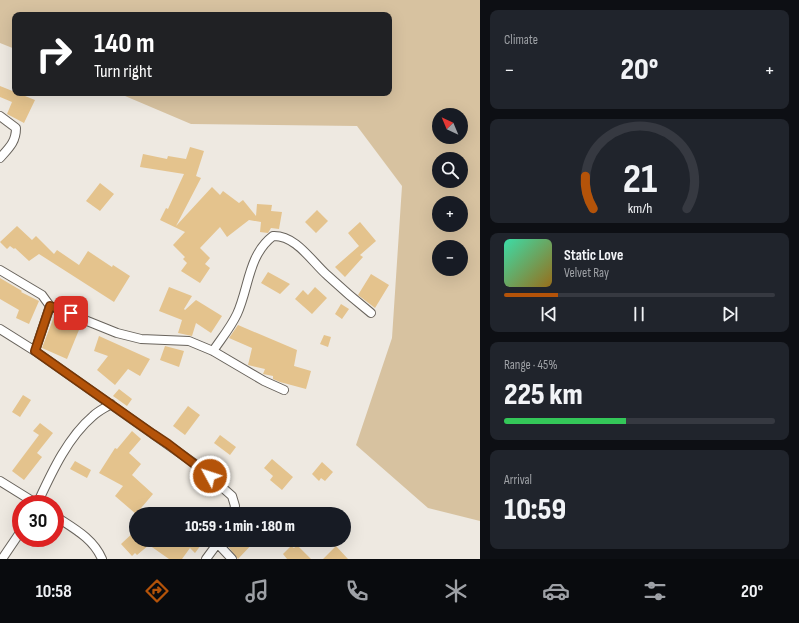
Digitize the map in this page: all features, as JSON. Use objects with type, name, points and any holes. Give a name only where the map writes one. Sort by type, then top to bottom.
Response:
[{"type":"street","points":[[0,116],[16,128],[16,134],[14,143],[0,158]]},
{"type":"street","points":[[213,351],[237,314],[247,279],[256,258],[265,244],[273,236],[288,240],[299,247],[326,275],[371,313]]},
{"type":"street","points":[[0,270],[42,295],[50,306],[117,333],[141,339],[188,341],[213,351],[264,381],[284,390]]},
{"type":"street","points":[[35,351],[50,306]]},
{"type":"street","points":[[0,329],[35,351],[168,444],[232,496],[235,507]]},
{"type":"street","points":[[41,495],[51,474],[79,431],[93,416],[111,404]]},
{"type":"street","points":[[0,481],[23,495]]},
{"type":"street","points":[[64,522],[92,542],[102,559]]},
{"type":"street","points":[[2,559],[12,544]]},
{"type":"street","points":[[206,559],[215,547]]},
{"type":"street","points":[[223,547],[232,559]]},
{"type":"shaded area","points":[[0,0],[480,0],[480,521],[428,508],[356,445],[392,338],[402,186],[357,126],[191,124],[125,96],[392,96],[392,12],[12,12],[12,48],[0,43]]},
{"type":"building","points":[[0,86],[12,91],[12,96],[25,96],[35,100],[24,123],[7,114],[12,102],[0,97]]},
{"type":"building","points":[[190,147],[204,151],[196,176],[201,178],[176,226],[212,187],[220,195],[223,191],[239,203],[243,200],[256,216],[257,204],[272,205],[271,211],[282,212],[279,229],[271,228],[268,233],[260,232],[261,222],[249,220],[227,237],[220,227],[200,248],[210,258],[205,264],[210,268],[200,283],[181,271],[187,263],[183,259],[185,257],[173,245],[185,232],[160,220],[166,208],[168,209],[184,174],[140,167],[143,154],[167,159],[168,156],[186,159]]},
{"type":"building","points":[[100,183],[114,194],[100,211],[86,201]]},
{"type":"building","points":[[317,210],[328,221],[316,233],[305,222]]},
{"type":"building","points":[[360,222],[376,241],[360,255],[363,257],[345,277],[335,267],[359,246],[348,233]]},
{"type":"building","points":[[17,226],[32,240],[36,236],[54,254],[57,250],[79,265],[88,251],[112,267],[113,265],[130,276],[114,302],[39,254],[29,261],[15,248],[14,249],[10,246],[7,249],[0,242]]},
{"type":"building","points":[[268,272],[290,284],[280,294],[261,283]]},
{"type":"building","points":[[371,274],[389,285],[375,308],[358,295]]},
{"type":"building","points":[[0,278],[22,291],[21,292],[39,301],[29,324],[16,318],[19,310],[0,299]]},
{"type":"building","points":[[169,287],[192,296],[184,309],[185,310],[196,300],[222,316],[211,333],[196,323],[192,336],[178,333],[182,320],[159,311]]},
{"type":"building","points":[[315,287],[327,298],[312,314],[295,299],[303,290],[308,295]]},
{"type":"building","points":[[341,304],[349,309],[342,319],[335,314]]},
{"type":"building","points":[[55,314],[81,325],[67,359],[42,348]]},
{"type":"building","points":[[238,325],[297,350],[294,366],[311,371],[306,389],[280,382],[273,379],[273,376],[263,374],[265,369],[248,365],[252,348],[229,338]]},
{"type":"building","points":[[324,335],[331,337],[328,347],[320,344]]},
{"type":"building","points":[[99,336],[150,359],[140,376],[128,369],[115,385],[97,370],[108,356],[94,351]]},
{"type":"building","points":[[165,346],[184,351],[179,367],[160,360]]},
{"type":"building","points":[[119,389],[132,399],[127,406],[113,396]]},
{"type":"building","points":[[23,395],[31,400],[20,417],[12,412]]},
{"type":"building","points":[[188,406],[200,415],[185,435],[173,426]]},
{"type":"building","points":[[40,423],[53,433],[37,453],[42,457],[24,480],[12,471],[39,435],[33,431]]},
{"type":"building","points":[[132,431],[141,439],[129,453],[141,464],[132,475],[153,494],[142,507],[129,508],[115,496],[123,486],[99,473],[115,448],[117,449]]},
{"type":"building","points":[[220,435],[236,447],[230,455],[214,443]]},
{"type":"building","points":[[272,459],[293,477],[282,490],[270,480],[273,476],[264,468]]},
{"type":"building","points":[[75,461],[91,470],[87,478],[70,469]]},
{"type":"building","points":[[322,462],[333,472],[325,481],[321,478],[319,481],[312,474]]},
{"type":"building","points":[[129,537],[129,547],[147,547],[137,555],[135,553],[132,556],[121,544]]},
{"type":"building","points":[[152,547],[200,547],[195,553],[190,548],[182,559],[169,559]]},
{"type":"building","points":[[229,547],[249,547],[238,559]]},
{"type":"building","points":[[290,547],[299,547],[311,559],[287,559],[283,554]]},
{"type":"building","points":[[335,547],[337,547],[348,559],[323,559]]},
{"type":"route","points":[[71,313],[50,306],[35,351],[60,370],[168,444],[210,476]]}]
